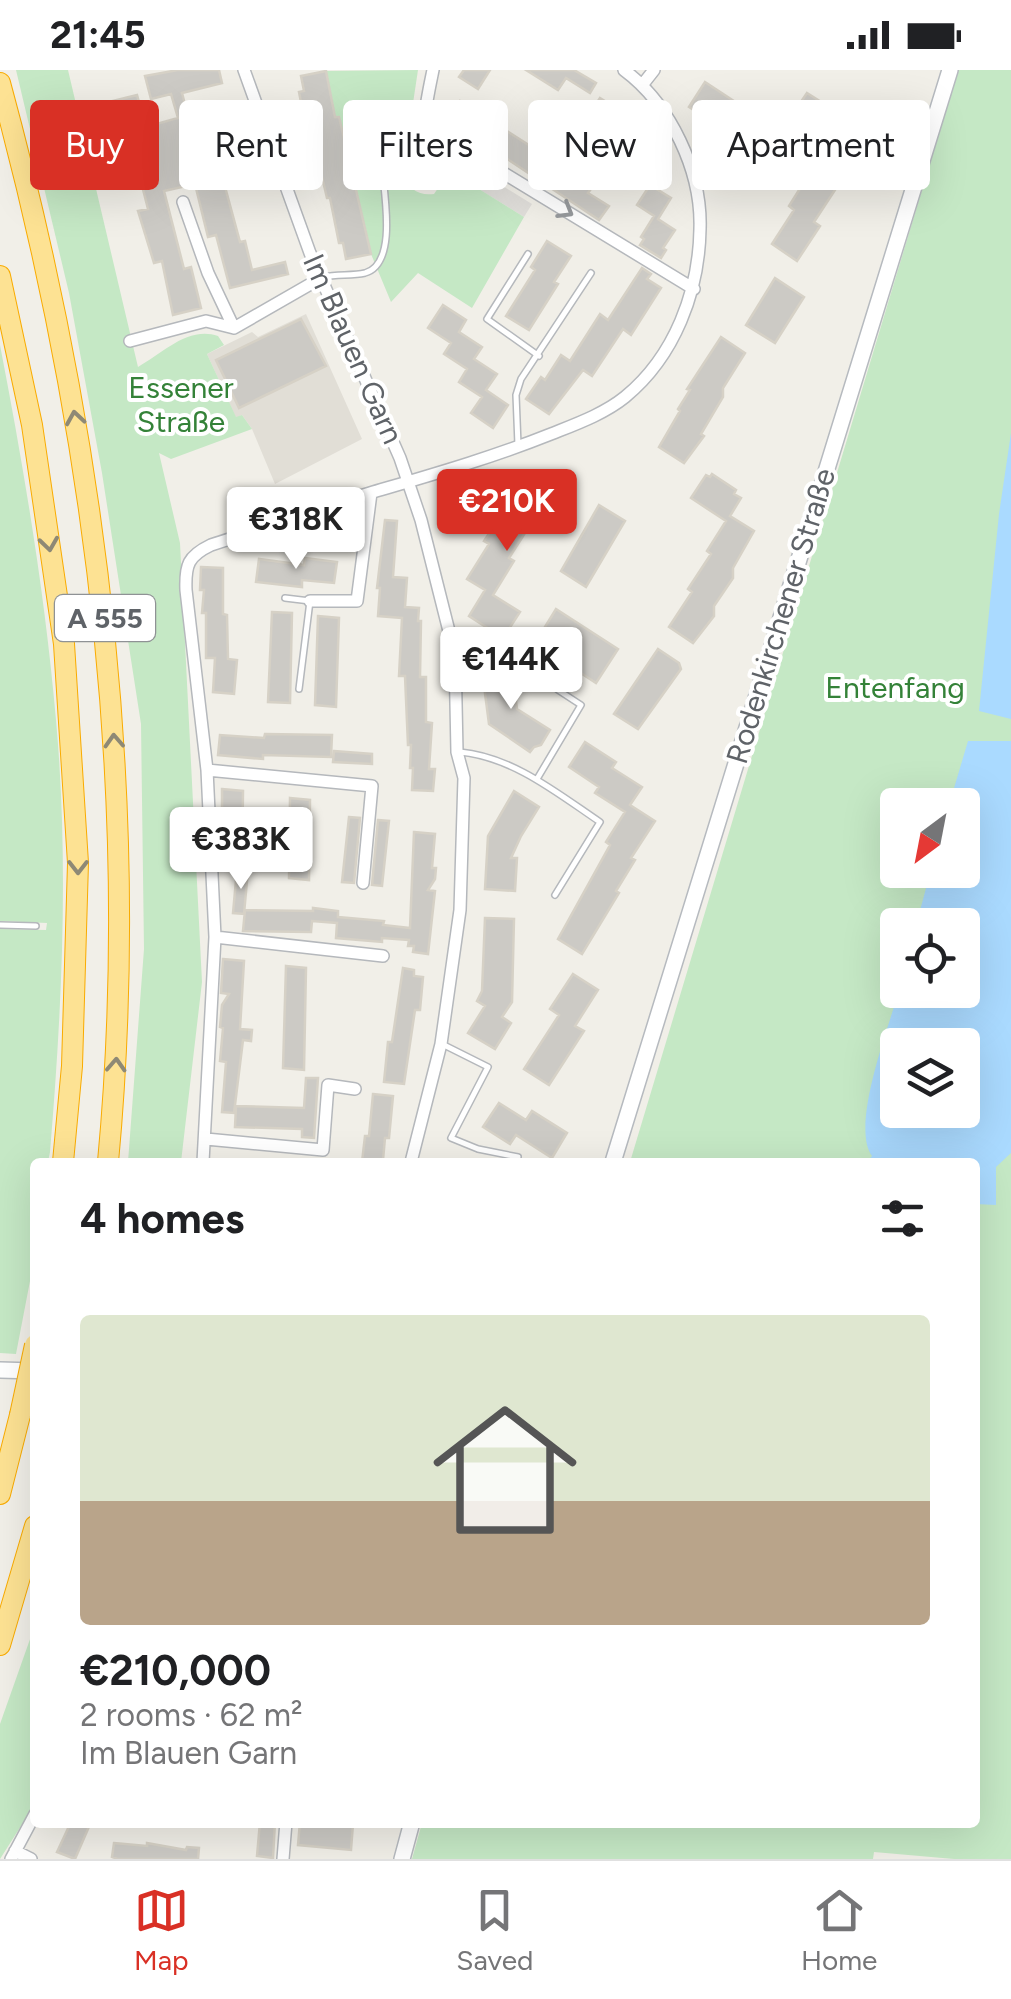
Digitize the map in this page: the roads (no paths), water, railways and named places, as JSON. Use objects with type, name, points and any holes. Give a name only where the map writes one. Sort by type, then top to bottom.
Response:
[{"type":"highway","name":"A 555","points":[[0,83],[23,168],[74,406],[107,637],[120,857],[117,1067],[108,1158]]},
{"type":"highway","name":"A 555","points":[[0,276],[32,425],[64,644],[78,863],[72,1066],[64,1158]]},
{"type":"highway","points":[[0,1494],[30,1368]]},
{"type":"highway","points":[[0,1644],[30,1543]]},
{"type":"main road","name":"Rodenkirchener Straße","points":[[614,1158],[950,70]]},
{"type":"main road","points":[[0,1370],[30,1371]]},
{"type":"main road","points":[[402,1859],[410,1828]]},
{"type":"street","name":"Im Blauen Garn","points":[[244,70],[321,278],[409,483],[454,656],[457,752],[464,778],[460,910],[441,1044],[412,1158]]},
{"type":"street","points":[[427,100],[433,70]]},
{"type":"street","points":[[204,1158],[215,937],[207,770],[186,590],[189,558],[211,545],[518,448],[587,420],[624,398],[645,377],[663,352],[694,290],[700,264],[700,203],[677,135],[643,84],[624,70]]},
{"type":"street","points":[[643,84],[654,70]]},
{"type":"street","points":[[508,176],[694,290]]},
{"type":"street","points":[[183,202],[208,273],[234,328]]},
{"type":"street","points":[[130,340],[206,322],[234,328],[321,278]]},
{"type":"street","points":[[310,601],[357,600],[371,493]]},
{"type":"street","points":[[207,770],[372,786],[363,884]]},
{"type":"street","points":[[215,937],[383,956]]},
{"type":"street","points":[[206,1139],[323,1150],[328,1084],[355,1088]]},
{"type":"street","points":[[30,1823],[13,1855],[31,1859]]},
{"type":"street","points":[[282,1859],[285,1828]]},
{"type":"lane","points":[[321,278],[368,272],[382,258],[387,246],[383,190]]},
{"type":"lane","points":[[528,254],[487,319],[539,356]]},
{"type":"lane","points":[[518,448],[516,395],[521,380],[591,273]]},
{"type":"lane","points":[[284,598],[310,601],[298,689]]},
{"type":"lane","points":[[537,779],[581,705],[558,690]]},
{"type":"lane","points":[[457,752],[485,754],[537,779],[600,822],[554,895]]},
{"type":"lane","points":[[0,925],[36,926]]},
{"type":"lane","points":[[441,1044],[488,1067],[451,1138],[478,1149],[518,1157]]},
{"type":"water","points":[[1011,433],[1011,719],[979,711]]},
{"type":"water","points":[[968,741],[1011,741],[1011,1153],[996,1167],[996,1205],[980,1204],[980,1158],[870,1158],[866,1142],[868,1100],[880,1051],[880,1128],[980,1128],[980,1028],[887,1028],[893,1008],[980,1008],[980,908],[921,908],[926,888],[980,888],[980,788],[954,788]]},
{"type":"park label","name":"Essener Straße","points":[[181,405]]},
{"type":"park label","name":"Entenfang","points":[[895,688]]}]
